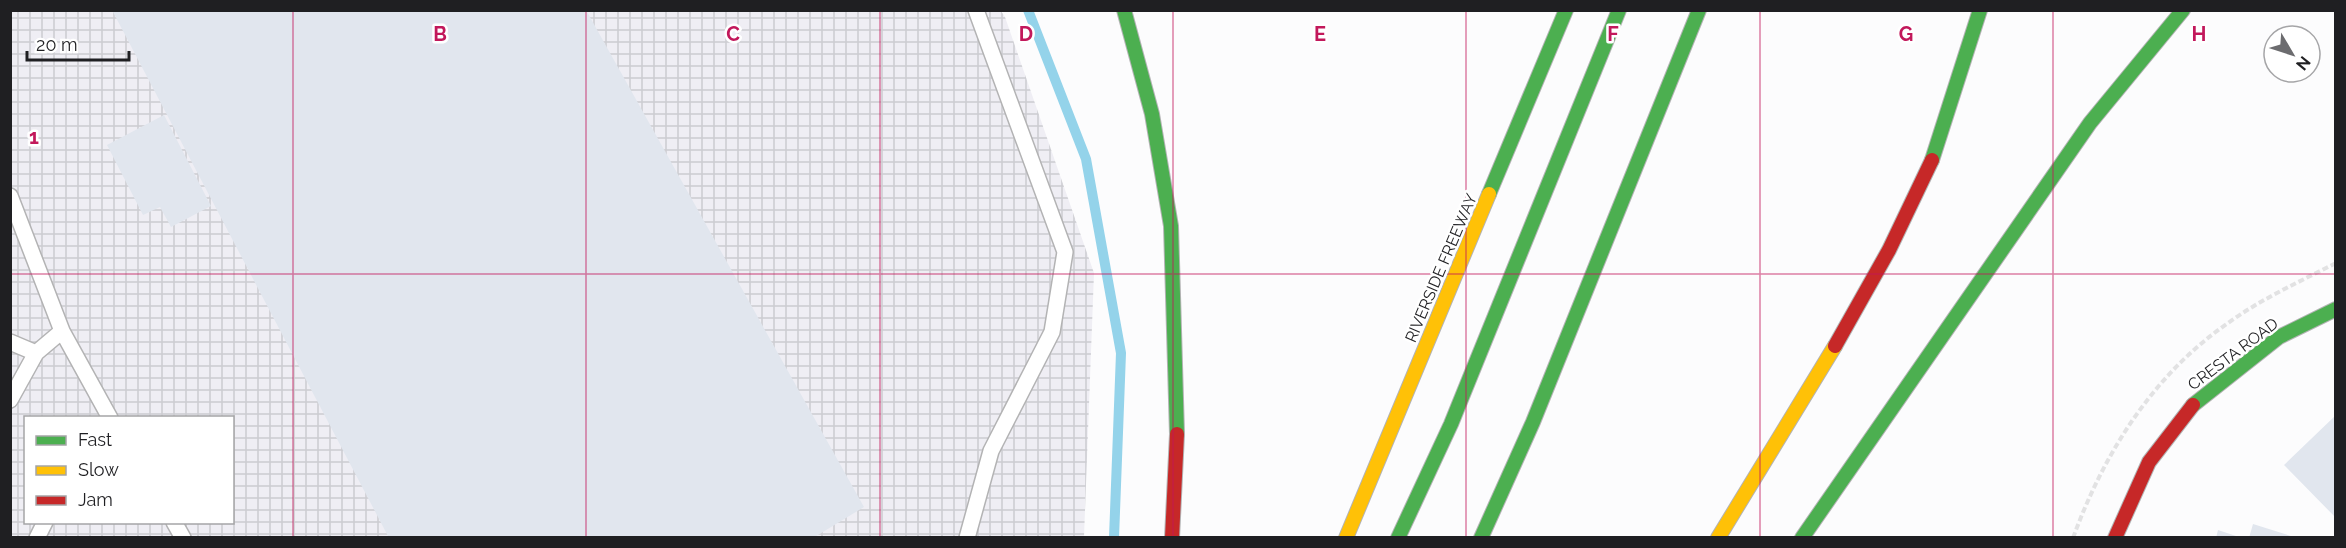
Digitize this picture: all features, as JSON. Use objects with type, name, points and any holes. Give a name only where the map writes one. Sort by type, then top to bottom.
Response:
[{"type":"main road","points":[[1124,10],[1152,114],[1171,226],[1176,341],[1177,462],[1172,537]]},
{"type":"main road","name":"RIVERSIDE FREEWAY","points":[[1346,537],[1566,10]]},
{"type":"main road","points":[[1398,537],[1451,424],[1619,10]]},
{"type":"main road","points":[[1481,537],[1533,422],[1699,10]]},
{"type":"main road","points":[[1718,537],[1854,311],[1911,206],[1941,134],[1980,10]]},
{"type":"main road","points":[[1802,537],[2090,123],[2183,10]]},
{"type":"main road","name":"CRESTA ROAD","points":[[2115,537],[2149,462],[2192,405],[2279,337],[2336,309]]},
{"type":"lane","points":[[967,537],[991,451],[1052,332],[1065,252],[976,10]]},
{"type":"lane","points":[[10,196],[62,331],[105,415]]},
{"type":"lane","points":[[10,400],[36,353],[62,331]]},
{"type":"lane","points":[[10,342],[36,353]]},
{"type":"lane","points":[[175,524],[183,537]]},
{"type":"shaded area","points":[[10,11],[1001,11],[1094,273],[1084,537],[11,537]]},
{"type":"building","points":[[112,10],[586,10],[864,507],[813,538],[389,538]]},
{"type":"building","points":[[164,115],[211,206],[171,227],[160,207],[143,215],[107,145]]},
{"type":"building","points":[[2336,415],[2336,518],[2284,465]]},
{"type":"building","points":[[2253,524],[2294,537],[2294,538],[2249,538]]},
{"type":"building","points":[[2218,530],[2239,537],[2239,538],[2216,538]]},
{"type":"waterway","points":[[1028,10],[1086,159],[1121,353],[1114,538]]},
{"type":"traffic: fast","points":[[1124,10],[1152,114],[1171,226],[1177,434]]},
{"type":"traffic: fast","points":[[1489,194],[1566,10]]},
{"type":"traffic: fast","points":[[1398,538],[1451,424],[1619,10]]},
{"type":"traffic: fast","points":[[1481,538],[1533,422],[1699,10]]},
{"type":"traffic: fast","points":[[1932,160],[1980,10]]},
{"type":"traffic: fast","points":[[1802,538],[2090,123],[2183,10]]},
{"type":"traffic: fast","points":[[2193,405],[2279,337],[2336,309]]},
{"type":"traffic: slow","points":[[1346,538],[1489,194]]},
{"type":"traffic: slow","points":[[1718,538],[1835,346]]},
{"type":"traffic: jam","points":[[1835,346],[1889,250],[1932,160]]},
{"type":"traffic: jam","points":[[2115,538],[2149,462],[2193,405]]},
{"type":"traffic: jam","points":[[1172,538],[1177,434]]}]
